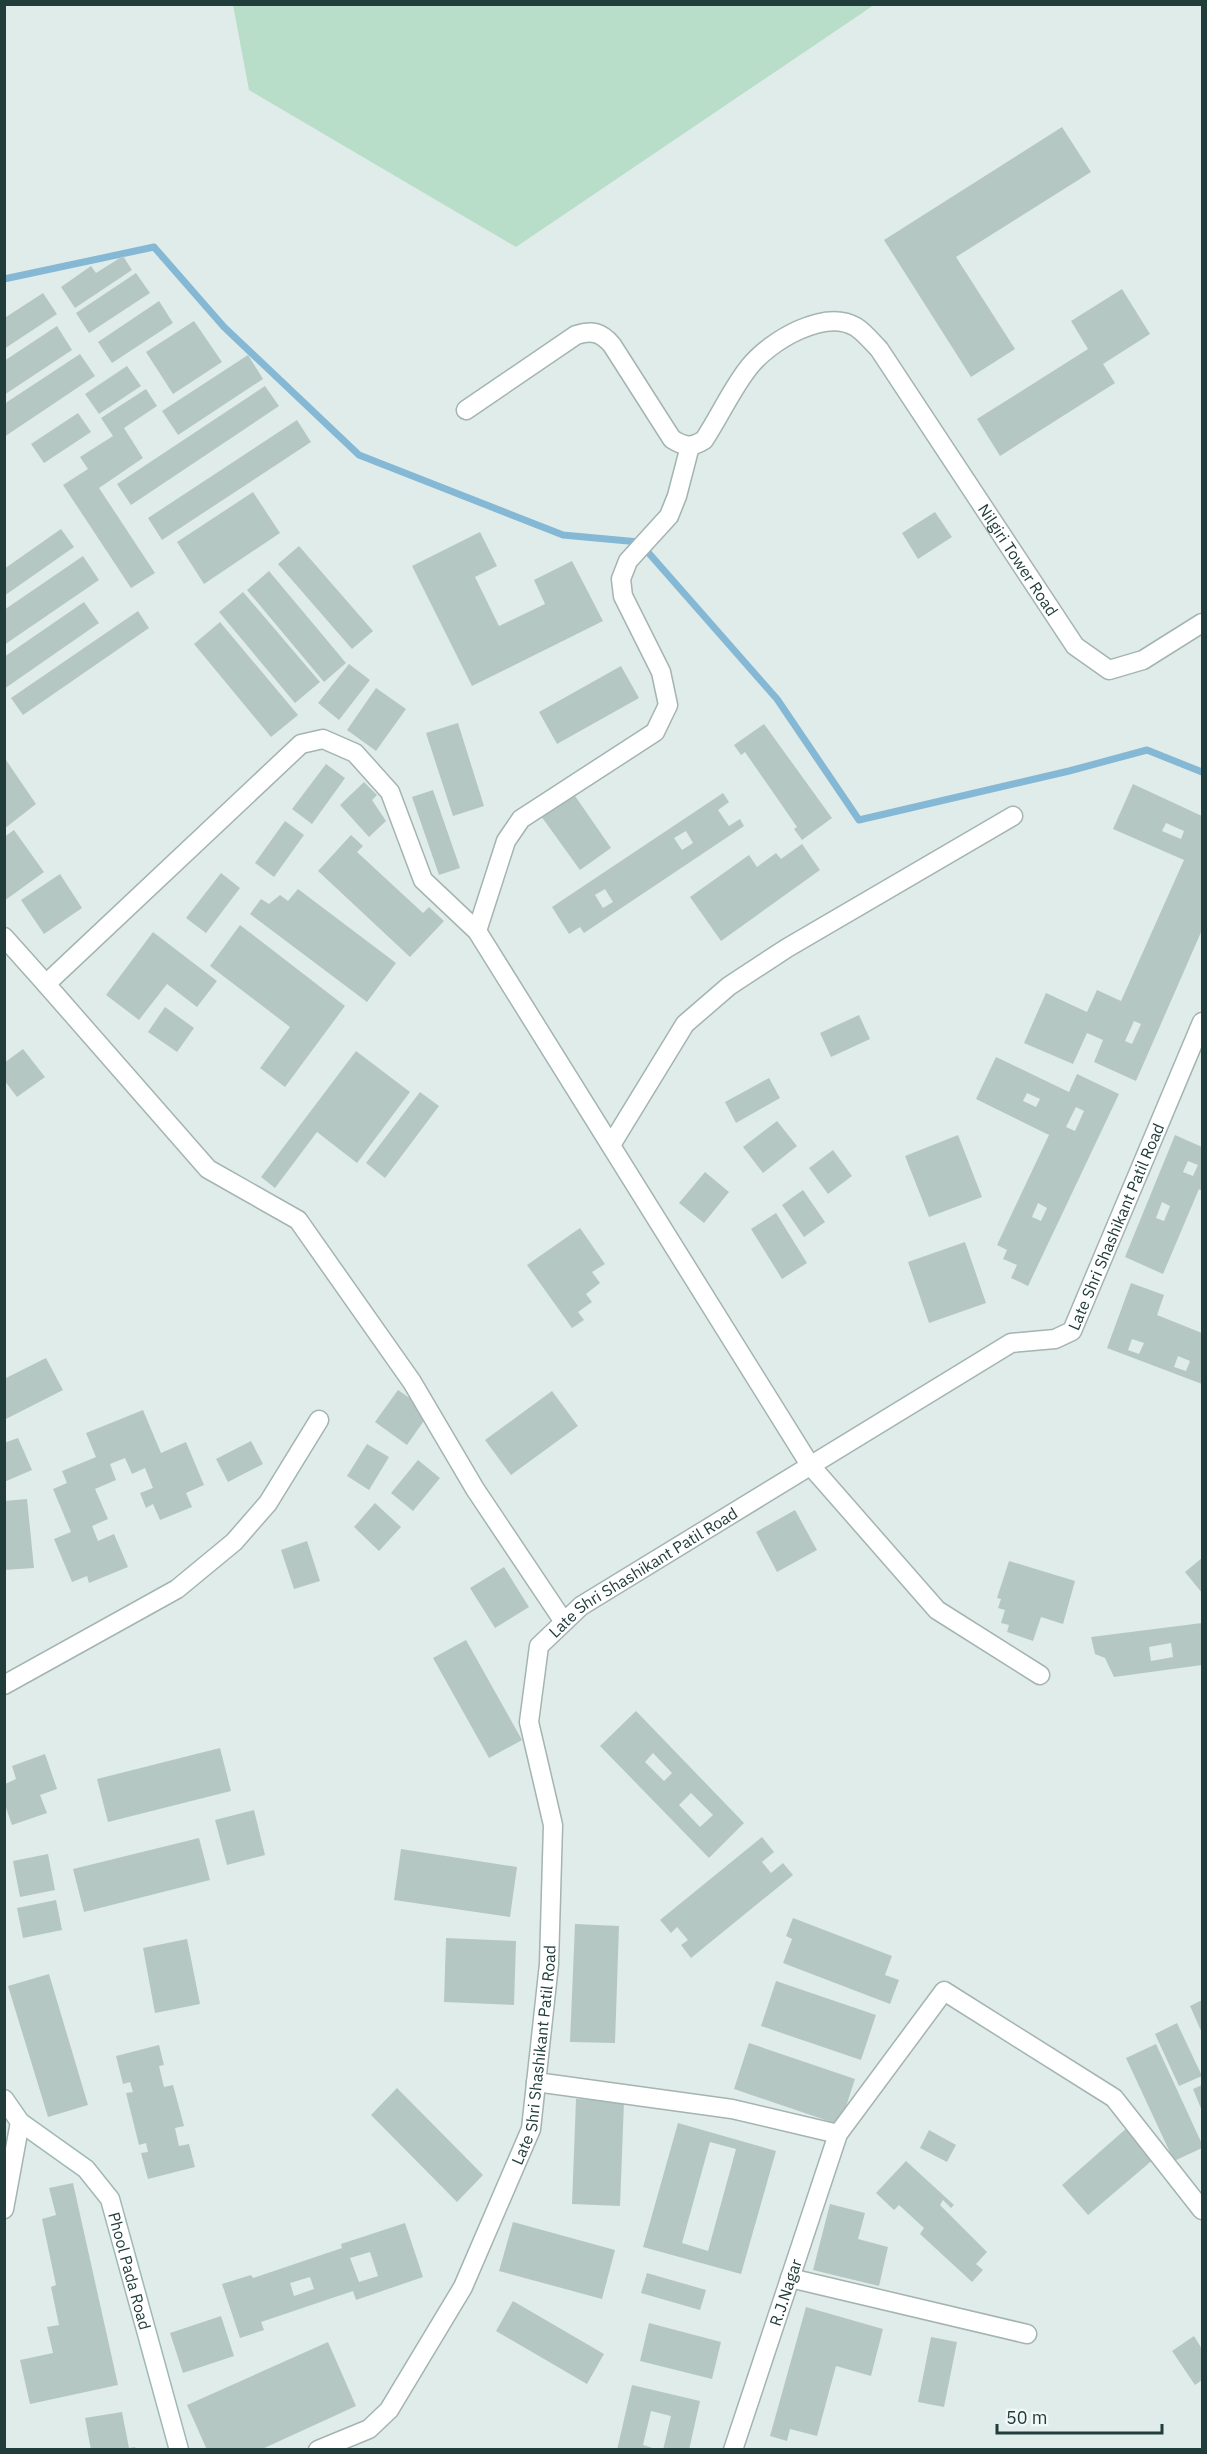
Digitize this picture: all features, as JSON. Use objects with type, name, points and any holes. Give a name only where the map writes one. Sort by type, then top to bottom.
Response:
[{"type":"street","name":"Nilgiri Tower Road","points":[[690,446],[704,440],[751,364],[801,328],[826,320],[855,326],[879,349],[1075,646],[1109,670],[1143,660],[1203,623]]},
{"type":"street","points":[[466,410],[576,335],[590,331],[604,336],[612,345],[672,439],[684,446],[690,446],[677,496],[669,516],[628,561],[621,579],[623,596],[661,672],[668,705],[655,732],[521,819],[506,841],[477,931]]},
{"type":"street","points":[[46,984],[301,744],[323,739],[355,753],[390,792],[423,880],[477,931],[810,1465],[937,1610],[1040,1675]]},
{"type":"street","points":[[610,1145],[685,1024],[729,986],[787,948],[1013,816]]},
{"type":"street","points":[[4,937],[208,1169],[298,1220],[412,1382],[475,1489],[564,1622]]},
{"type":"street","name":"Late Shri Shashikant Patil Road","points":[[318,2450],[369,2429],[388,2410],[463,2287],[531,2129],[549,1964],[552,1825],[529,1722],[539,1646],[581,1606],[1011,1343],[1055,1339],[1072,1331],[1203,1022]]},
{"type":"street","points":[[4,1685],[177,1589],[234,1542],[268,1503],[318,1420]]},
{"type":"street","name":"R.J.Nagar","points":[[733,2450],[838,2134],[944,1991],[1114,2098],[1203,2210]]},
{"type":"street","points":[[536,2082],[732,2109],[838,2134]]},
{"type":"street","name":"Phool Pada Road","points":[[4,2099],[20,2122],[86,2169],[110,2199],[179,2450]]},
{"type":"street","points":[[6,2201],[20,2122]]},
{"type":"street","points":[[790,2278],[1027,2334]]},
{"type":"green space","points":[[233,4],[874,5],[516,247],[249,90]]},
{"type":"building","points":[[1062,127],[1091,172],[956,257],[1015,349],[971,377],[884,240]]},
{"type":"building","points":[[123,256],[132,270],[75,308],[61,287],[91,266],[96,273]]},
{"type":"building","points":[[136,273],[150,293],[89,333],[76,313]]},
{"type":"building","points":[[1122,289],[1150,334],[1103,364],[1115,383],[1000,456],[977,419],[1088,349],[1071,321]]},
{"type":"building","points":[[43,293],[57,314],[4,349],[4,315],[6,317]]},
{"type":"building","points":[[159,301],[173,323],[112,363],[98,342]]},
{"type":"building","points":[[194,321],[222,362],[173,394],[146,352]]},
{"type":"building","points":[[57,326],[72,350],[4,395],[4,361]]},
{"type":"building","points":[[80,354],[95,376],[4,437],[4,404]]},
{"type":"building","points":[[248,355],[263,379],[178,435],[162,411]]},
{"type":"building","points":[[127,366],[141,386],[99,414],[85,394]]},
{"type":"building","points":[[265,386],[279,406],[131,505],[117,484]]},
{"type":"building","points":[[146,389],[157,406],[124,428],[143,458],[99,488],[155,573],[131,588],[63,485],[88,469],[80,457],[113,436],[101,418]]},
{"type":"building","points":[[78,413],[91,432],[44,463],[31,444]]},
{"type":"building","points":[[297,420],[311,442],[162,540],[148,518]]},
{"type":"building","points":[[253,492],[280,533],[204,584],[177,542]]},
{"type":"building","points":[[935,512],[952,537],[918,559],[902,533]]},
{"type":"building","points":[[61,529],[74,547],[4,596],[4,569]]},
{"type":"building","points":[[480,532],[497,566],[475,577],[499,626],[545,604],[534,580],[572,561],[603,621],[472,686],[412,566]]},
{"type":"building","points":[[299,546],[373,631],[352,649],[278,564]]},
{"type":"building","points":[[83,556],[99,580],[4,645],[4,610]]},
{"type":"building","points":[[269,571],[346,663],[324,682],[247,590]]},
{"type":"building","points":[[243,592],[320,682],[295,703],[219,612]]},
{"type":"building","points":[[84,602],[99,623],[4,689],[4,657]]},
{"type":"building","points":[[138,611],[149,628],[23,715],[11,698]]},
{"type":"building","points":[[220,622],[298,715],[271,737],[194,644]]},
{"type":"building","points":[[349,664],[370,680],[339,720],[318,703]]},
{"type":"building","points":[[621,666],[639,698],[557,744],[539,712]]},
{"type":"building","points":[[376,688],[406,709],[376,751],[347,730]]},
{"type":"building","points":[[458,723],[484,806],[453,816],[426,733]]},
{"type":"building","points":[[764,724],[832,818],[802,840],[794,829],[797,827],[745,752],[741,755],[734,745]]},
{"type":"building","points":[[6,760],[36,804],[4,829],[4,761]]},
{"type":"building","points":[[326,764],[345,778],[312,824],[292,809]]},
{"type":"building","points":[[364,782],[377,795],[372,800],[386,821],[369,837],[340,805]]},
{"type":"building","points":[[1133,784],[1202,816],[1202,930],[1136,1081],[1094,1062],[1103,1040],[1087,1033],[1073,1064],[1024,1043],[1046,993],[1087,1012],[1097,990],[1121,1001],[1184,860],[1113,829]],"holes":[[[1166,823],[1184,831],[1181,839],[1162,831]],[[1134,1021],[1141,1024],[1132,1044],[1125,1041]]]},
{"type":"building","points":[[433,790],[460,868],[439,875],[412,797]]},
{"type":"building","points":[[573,793],[611,848],[580,870],[541,816]]},
{"type":"building","points":[[723,793],[729,802],[718,810],[729,826],[740,819],[744,826],[584,933],[580,927],[569,934],[552,907]],"holes":[[[686,831],[693,843],[682,850],[674,838]],[[605,889],[613,902],[603,908],[595,895]]]},
{"type":"building","points":[[285,821],[304,835],[274,877],[255,863]]},
{"type":"building","points":[[14,830],[44,872],[4,901],[4,837]]},
{"type":"building","points":[[351,835],[363,846],[357,852],[423,913],[429,907],[444,921],[410,957],[318,871]]},
{"type":"building","points":[[802,844],[820,870],[721,941],[690,897],[749,855],[757,867],[776,853],[781,859]]},
{"type":"building","points":[[221,873],[240,888],[206,933],[186,918]]},
{"type":"building","points":[[60,874],[82,908],[44,934],[21,900]]},
{"type":"building","points":[[298,889],[396,963],[367,1002],[250,914],[261,899],[269,904],[280,895],[288,901]]},
{"type":"building","points":[[240,925],[345,1006],[285,1087],[260,1068],[290,1027],[210,966]]},
{"type":"building","points":[[153,932],[217,981],[197,1007],[167,984],[139,1020],[106,995]]},
{"type":"building","points":[[165,1007],[194,1028],[177,1052],[148,1032]]},
{"type":"building","points":[[859,1015],[870,1039],[831,1057],[820,1033]]},
{"type":"building","points":[[23,1049],[45,1077],[17,1097],[4,1080],[4,1063]]},
{"type":"building","points":[[356,1051],[410,1092],[357,1163],[317,1132],[275,1188],[261,1177]]},
{"type":"building","points":[[996,1057],[1069,1092],[1077,1074],[1119,1094],[1028,1286],[1011,1278],[1017,1265],[1003,1259],[1007,1250],[997,1245],[1049,1135],[976,1099]],"holes":[[[1027,1093],[1040,1099],[1036,1107],[1023,1101]],[[1076,1107],[1084,1111],[1075,1131],[1066,1127]],[[1038,1203],[1047,1208],[1041,1221],[1032,1217]]]},
{"type":"building","points":[[769,1078],[780,1098],[736,1123],[725,1102]]},
{"type":"building","points":[[420,1092],[439,1106],[385,1178],[366,1163]]},
{"type":"building","points":[[777,1121],[797,1146],[763,1173],[743,1147]]},
{"type":"building","points":[[958,1135],[982,1197],[929,1217],[905,1156]]},
{"type":"building","points":[[1175,1135],[1202,1147],[1202,1191],[1199,1189],[1163,1274],[1125,1257]],"holes":[[[1188,1161],[1198,1165],[1193,1176],[1183,1172]],[[1162,1202],[1170,1206],[1164,1221],[1156,1218]]]},
{"type":"building","points":[[833,1150],[852,1176],[828,1194],[809,1168]]},
{"type":"building","points":[[705,1172],[729,1192],[704,1223],[679,1203]]},
{"type":"building","points":[[803,1190],[825,1222],[804,1237],[782,1205]]},
{"type":"building","points":[[776,1213],[807,1263],[782,1279],[751,1229]]},
{"type":"building","points":[[580,1228],[605,1264],[592,1272],[600,1283],[586,1294],[592,1302],[578,1312],[584,1320],[572,1328],[527,1265]]},
{"type":"building","points":[[965,1242],[986,1303],[929,1323],[908,1262]]},
{"type":"building","points":[[1131,1283],[1164,1295],[1157,1315],[1202,1333],[1202,1384],[1107,1348]],"holes":[[[1132,1339],[1144,1343],[1139,1354],[1128,1350]],[[1178,1356],[1190,1361],[1186,1371],[1174,1367]]]},
{"type":"building","points":[[46,1358],[63,1390],[4,1420],[4,1379]]},
{"type":"building","points":[[398,1390],[430,1412],[407,1445],[375,1422]]},
{"type":"building","points":[[552,1391],[578,1426],[511,1475],[485,1440]]},
{"type":"building","points":[[143,1410],[161,1453],[186,1442],[204,1485],[186,1493],[192,1507],[160,1520],[153,1504],[146,1508],[140,1493],[153,1488],[145,1468],[132,1474],[125,1458],[110,1464],[116,1480],[95,1489],[108,1519],[92,1526],[98,1541],[114,1534],[128,1567],[89,1583],[87,1576],[72,1582],[54,1539],[71,1532],[53,1489],[67,1483],[62,1471],[96,1457],[86,1433]]},
{"type":"building","points":[[18,1438],[32,1470],[4,1482],[4,1443]]},
{"type":"building","points":[[251,1441],[263,1464],[228,1482],[216,1459]]},
{"type":"building","points":[[367,1444],[389,1457],[369,1490],[347,1476]]},
{"type":"building","points":[[418,1460],[440,1478],[413,1511],[391,1493]]},
{"type":"building","points":[[27,1499],[34,1568],[4,1570],[4,1501]]},
{"type":"building","points":[[375,1503],[401,1527],[379,1551],[354,1527]]},
{"type":"building","points":[[795,1510],[817,1550],[777,1572],[756,1532]]},
{"type":"building","points":[[307,1541],[320,1581],[294,1589],[281,1550]]},
{"type":"building","points":[[1202,1558],[1202,1593],[1185,1572]]},
{"type":"building","points":[[1009,1561],[1075,1581],[1063,1624],[1041,1617],[1033,1641],[1007,1632],[1009,1625],[1001,1623],[1005,1610],[998,1608],[1001,1599],[997,1598]]},
{"type":"building","points":[[504,1567],[529,1607],[495,1628],[470,1588]]},
{"type":"building","points":[[1202,1623],[1202,1665],[1114,1677],[1105,1658],[1095,1654],[1091,1637]],"holes":[[[1171,1643],[1173,1657],[1151,1661],[1149,1647]]]},
{"type":"building","points":[[466,1640],[522,1740],[489,1758],[433,1658]]},
{"type":"building","points":[[636,1711],[744,1823],[709,1858],[600,1746]],"holes":[[[653,1753],[672,1773],[664,1781],[645,1762]],[[691,1793],[713,1815],[700,1827],[679,1805]]]},
{"type":"building","points":[[220,1748],[231,1791],[108,1822],[97,1779]]},
{"type":"building","points":[[45,1754],[57,1789],[40,1795],[47,1813],[12,1825],[5,1805],[5,1784],[16,1779],[12,1766]]},
{"type":"building","points":[[254,1810],[265,1855],[227,1865],[215,1820]]},
{"type":"building","points":[[762,1837],[774,1852],[762,1862],[771,1873],[783,1863],[793,1875],[691,1958],[681,1945],[688,1940],[677,1927],[671,1933],[660,1920]]},
{"type":"building","points":[[199,1838],[210,1880],[84,1912],[73,1869]]},
{"type":"building","points":[[401,1849],[517,1867],[510,1917],[394,1900]]},
{"type":"building","points":[[48,1854],[55,1890],[20,1897],[13,1861]]},
{"type":"building","points":[[56,1900],[62,1930],[23,1938],[17,1908]]},
{"type":"building","points":[[793,1918],[892,1956],[885,1975],[899,1980],[890,2004],[783,1963],[792,1939],[786,1936]]},
{"type":"building","points":[[575,1924],[619,1926],[615,2043],[570,2042]]},
{"type":"building","points":[[446,1938],[516,1941],[514,2005],[444,2002]]},
{"type":"building","points":[[187,1939],[200,2004],[155,2013],[143,1948]]},
{"type":"building","points":[[49,1974],[88,2105],[48,2117],[8,1986]]},
{"type":"building","points":[[776,1981],[876,2015],[861,2060],[761,2026]]},
{"type":"building","points":[[1202,2000],[1202,2033],[1190,2006]]},
{"type":"building","points":[[1177,2023],[1202,2076],[1179,2086],[1155,2034]]},
{"type":"building","points":[[749,2043],[855,2079],[840,2125],[734,2089]]},
{"type":"building","points":[[1156,2044],[1202,2144],[1202,2148],[1174,2161],[1126,2058]]},
{"type":"building","points":[[159,2045],[164,2065],[159,2066],[164,2087],[173,2085],[184,2126],[175,2128],[179,2146],[189,2144],[195,2167],[148,2179],[141,2153],[148,2152],[146,2143],[139,2145],[126,2093],[133,2092],[130,2082],[123,2084],[116,2056]]},
{"type":"building","points":[[1202,2085],[1202,2111],[1193,2089]]},
{"type":"building","points":[[397,2088],[483,2175],[457,2202],[371,2115]]},
{"type":"building","points":[[576,2099],[624,2101],[620,2206],[572,2204]]},
{"type":"building","points":[[678,2123],[776,2151],[741,2274],[643,2247]],"holes":[[[710,2142],[736,2149],[708,2251],[682,2243]]]},
{"type":"building","points":[[1128,2127],[1155,2158],[1088,2215],[1062,2185]]},
{"type":"building","points":[[929,2130],[956,2145],[947,2162],[920,2148]]},
{"type":"building","points":[[906,2161],[954,2205],[951,2208],[943,2200],[940,2205],[987,2252],[976,2264],[983,2270],[972,2282],[920,2234],[924,2228],[899,2205],[894,2210],[876,2193]]},
{"type":"building","points":[[73,2183],[118,2385],[30,2404],[20,2360],[53,2353],[47,2327],[59,2325],[51,2287],[56,2285],[42,2219],[56,2215],[49,2188]]},
{"type":"building","points":[[830,2204],[865,2213],[858,2239],[888,2247],[879,2286],[813,2270]]},
{"type":"building","points":[[513,2222],[615,2250],[602,2299],[499,2271]]},
{"type":"building","points":[[405,2223],[423,2277],[356,2300],[353,2291],[261,2322],[264,2330],[240,2338],[222,2284],[251,2275],[253,2278],[342,2248],[341,2244]],"holes":[[[370,2252],[378,2276],[359,2282],[350,2258]],[[310,2277],[314,2289],[294,2296],[290,2283]]]},
{"type":"building","points":[[647,2273],[706,2290],[700,2310],[641,2293]]},
{"type":"building","points":[[513,2301],[604,2354],[587,2384],[496,2331]]},
{"type":"building","points":[[806,2307],[883,2329],[871,2376],[836,2366],[817,2436],[790,2429],[787,2441],[770,2436]]},
{"type":"building","points":[[221,2316],[234,2356],[183,2373],[170,2333]]},
{"type":"building","points":[[649,2323],[721,2342],[712,2379],[640,2361]]},
{"type":"building","points":[[1194,2336],[1202,2349],[1202,2380],[1195,2385],[1172,2351]]},
{"type":"building","points":[[931,2337],[957,2342],[944,2407],[918,2402]]},
{"type":"building","points":[[328,2342],[356,2406],[260,2450],[207,2450],[187,2405]]},
{"type":"building","points":[[632,2385],[700,2401],[689,2450],[663,2450],[671,2416],[651,2411],[643,2445],[659,2450],[617,2450]]},
{"type":"building","points":[[122,2412],[129,2448],[135,2447],[136,2450],[91,2450],[85,2418]]},
{"type":"waterway","points":[[4,279],[154,247],[224,327],[359,455],[563,535],[639,542],[777,699],[859,820],[1069,771],[1147,750],[1202,772]]}]
